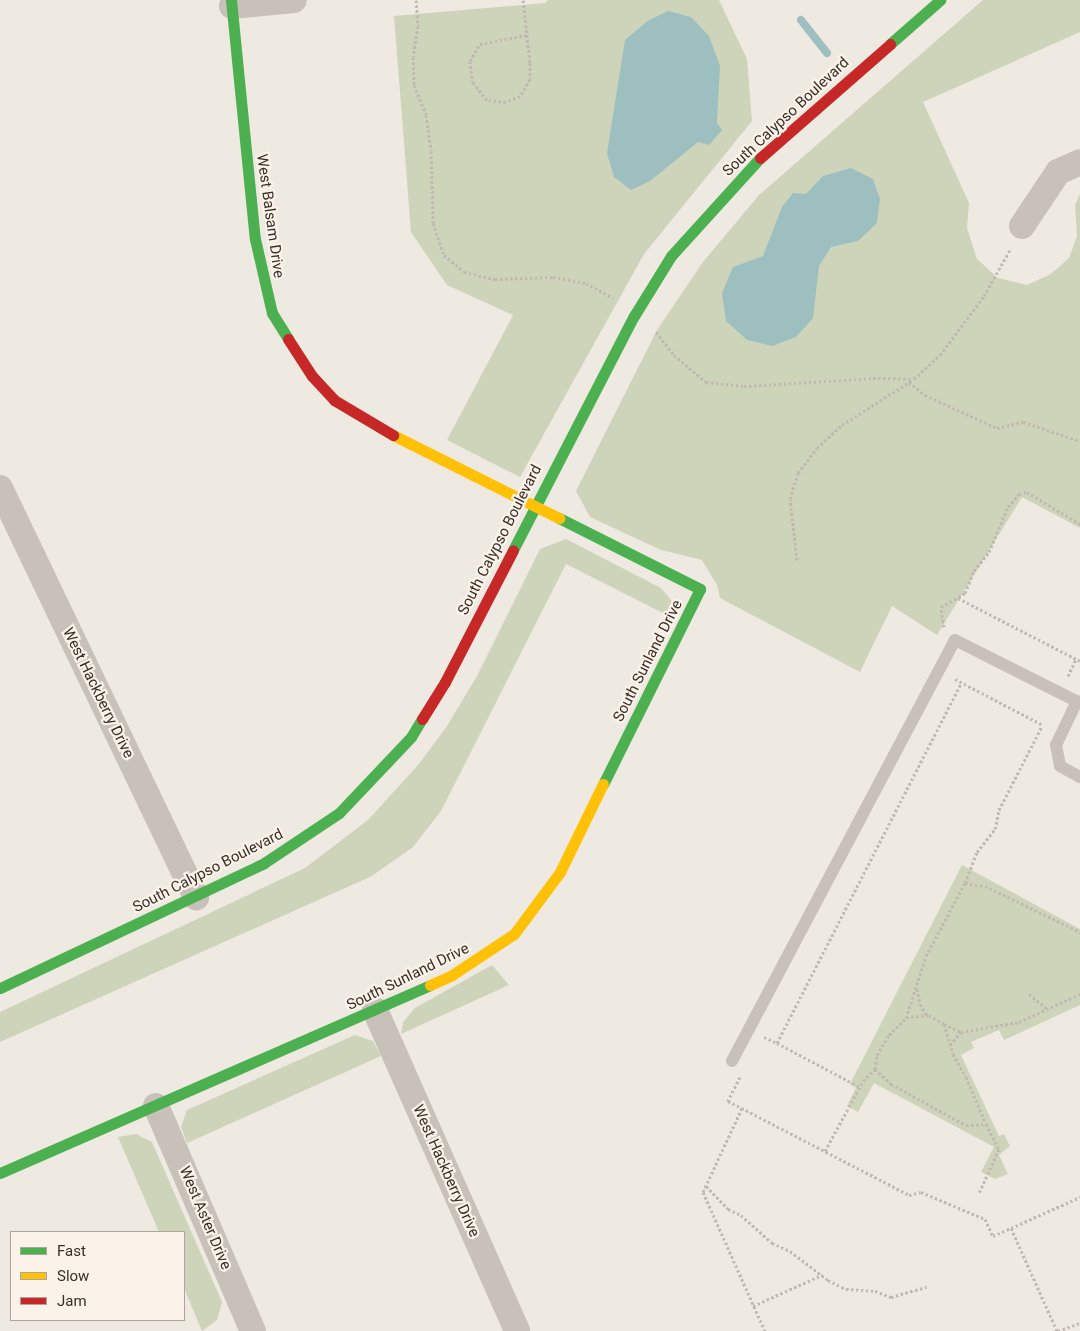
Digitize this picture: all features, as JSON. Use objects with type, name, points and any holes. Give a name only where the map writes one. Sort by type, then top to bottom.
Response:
[{"type":"street","points":[[232,3],[294,0]]},
{"type":"street","name":"South Calypso Boulevard","points":[[0,988],[196,897],[264,863],[302,840],[339,813],[390,762],[410,737],[445,682],[534,506],[634,316],[671,256],[751,166],[940,0]]},
{"type":"street","name":"West Balsam Drive","points":[[232,3],[255,239],[272,313],[292,350],[334,400],[367,422],[534,506]]},
{"type":"street","points":[[1022,226],[1058,172],[1080,162]]},
{"type":"street","name":"West Hackberry Drive","points":[[0,488],[196,897]]},
{"type":"street","name":"South Sunland Drive","points":[[0,1173],[375,1010],[484,956],[514,934],[539,903],[560,872],[700,589],[534,506]]},
{"type":"street","name":"West Hackberry Drive","points":[[375,1010],[518,1331]]},
{"type":"street","name":"West Aster Drive","points":[[156,1106],[247,1329]]},
{"type":"lane","points":[[732,1061],[955,640],[1078,702],[1056,745],[1060,766],[1080,777]]},
{"type":"path","points":[[416,0],[418,26],[413,57],[414,84],[426,116],[431,160],[433,223],[444,255],[464,272],[495,279],[553,277],[586,283],[612,298]]},
{"type":"path","points":[[523,0],[527,35],[530,79],[520,96],[506,102],[487,100],[473,83],[470,61],[480,44],[527,35]]},
{"type":"path","points":[[797,560],[790,499],[798,473],[817,448],[842,425],[914,379],[961,331],[994,280],[1022,226]]},
{"type":"path","points":[[656,332],[674,355],[706,382],[744,386],[873,378],[914,379]]},
{"type":"path","points":[[909,382],[925,395],[997,428],[1023,422],[1080,441]]},
{"type":"path","points":[[1043,725],[955,679],[948,652],[941,607],[965,594],[974,571],[989,552],[1008,507],[1019,494],[1027,492],[1080,524]]},
{"type":"path","points":[[958,598],[1080,661]]},
{"type":"path","points":[[777,1043],[962,683]]},
{"type":"path","points":[[825,1151],[860,1087],[875,1068],[878,1055],[889,1035],[906,1018],[926,956],[965,883],[977,852],[996,829],[999,810],[1059,692]]},
{"type":"path","points":[[965,883],[985,886],[1080,932]]},
{"type":"path","points":[[916,988],[920,1004],[927,1014],[961,1032],[1003,1027],[1080,994]]},
{"type":"path","points":[[1029,994],[1046,1008]]},
{"type":"path","points":[[906,1018],[927,1014]]},
{"type":"path","points":[[944,1024],[950,1045],[999,1149],[979,1193]]},
{"type":"path","points":[[950,1045],[961,1032]]},
{"type":"path","points":[[757,1044],[761,1036],[860,1087]]},
{"type":"path","points":[[745,1068],[728,1101],[909,1195],[921,1192],[985,1219],[994,1236],[1080,1197]]},
{"type":"path","points":[[875,1068],[891,1084],[966,1125],[986,1124]]},
{"type":"path","points":[[742,1108],[703,1192],[765,1331]]},
{"type":"path","points":[[706,1186],[728,1209],[741,1215],[772,1243],[802,1258],[822,1275],[846,1289],[875,1291],[891,1297],[928,1287]]},
{"type":"path","points":[[1011,1228],[1057,1331],[1080,1323]]},
{"type":"path","points":[[753,1306],[822,1275]]},
{"type":"green space","points":[[548,0],[719,0],[747,59],[752,121],[644,254],[520,477],[447,440],[513,315],[447,285],[411,232],[394,16],[545,3]]},
{"type":"green space","points":[[983,0],[1080,0],[1080,32],[923,102],[969,203],[967,228],[977,259],[998,278],[1027,285],[1051,274],[1069,258],[1077,236],[1075,205],[1080,194],[1080,528],[1022,497],[937,635],[892,606],[860,672],[720,598],[717,585],[702,560],[661,550],[590,517],[576,491],[657,330],[703,262],[759,195]]},
{"type":"green space","points":[[566,539],[661,588],[672,601],[669,616],[566,564],[441,811],[413,847],[372,876],[0,1042],[0,1012],[305,868],[368,820],[419,764],[447,726],[477,676],[540,549]]},
{"type":"green space","points":[[962,865],[1080,929],[1080,1005],[1004,1040],[999,1030],[971,1042],[974,1048],[961,1055],[999,1136],[1004,1134],[1010,1146],[999,1155],[1008,1174],[995,1179],[981,1172],[994,1147],[874,1083],[858,1112],[847,1106],[856,1088],[850,1084]]},
{"type":"green space","points":[[492,965],[509,985],[401,1034],[403,1022],[415,1008]]},
{"type":"green space","points":[[355,1035],[373,1041],[381,1056],[187,1143],[181,1127],[187,1110]]},
{"type":"green space","points":[[136,1134],[152,1142],[222,1302],[217,1320],[202,1331],[185,1290],[185,1231],[159,1231],[118,1137]]},
{"type":"water","points":[[668,11],[691,17],[709,36],[720,66],[717,123],[722,130],[709,145],[698,142],[650,181],[631,190],[614,177],[607,153],[625,40],[649,20]]},
{"type":"water","points":[[851,168],[873,179],[880,199],[877,223],[858,241],[831,247],[819,266],[813,318],[796,337],[772,346],[747,340],[726,321],[722,293],[733,267],[763,256],[782,207],[793,193],[806,194],[823,176]]},
{"type":"waterway","points":[[801,20],[827,53]]},
{"type":"traffic: fast","points":[[231,0],[255,239],[272,313],[288,339]]},
{"type":"traffic: fast","points":[[890,44],[940,0]]},
{"type":"traffic: fast","points":[[513,550],[634,316],[671,256],[760,158]]},
{"type":"traffic: fast","points":[[559,518],[700,589],[603,784]]},
{"type":"traffic: fast","points":[[0,988],[264,863],[339,813],[411,737],[422,719]]},
{"type":"traffic: fast","points":[[0,1173],[430,985]]},
{"type":"traffic: slow","points":[[393,435],[559,518]]},
{"type":"traffic: slow","points":[[430,985],[452,975],[514,934],[560,872],[603,784]]},
{"type":"traffic: jam","points":[[760,158],[890,44]]},
{"type":"traffic: jam","points":[[288,339],[312,376],[334,400],[393,435]]},
{"type":"traffic: jam","points":[[422,719],[445,682],[513,550]]}]
